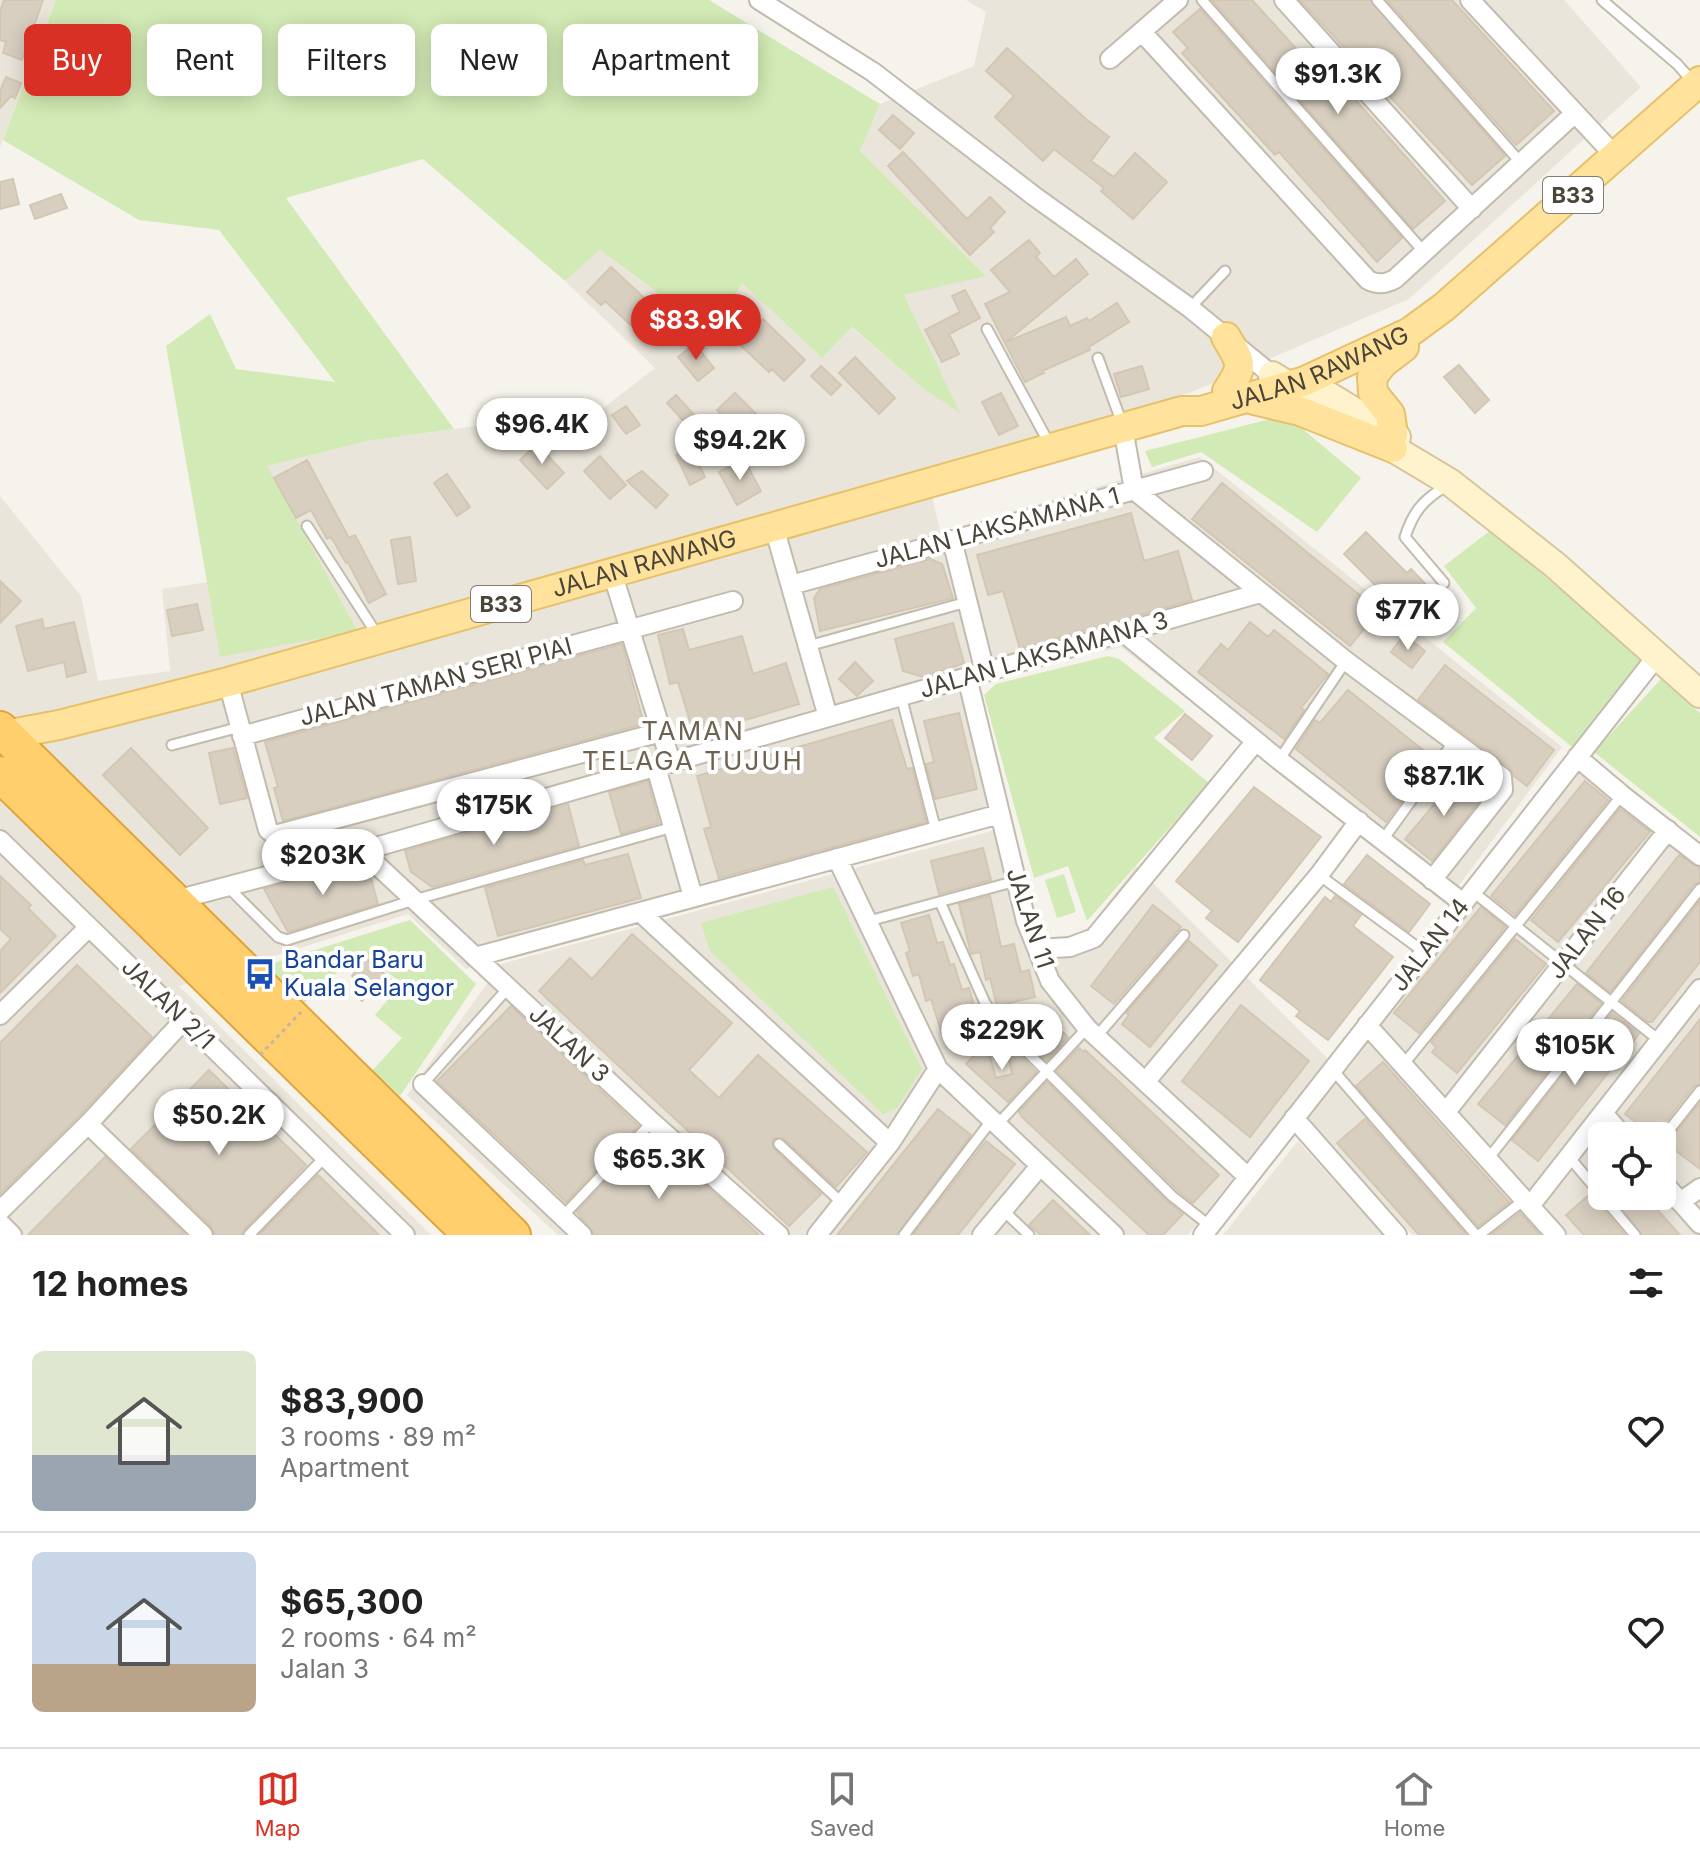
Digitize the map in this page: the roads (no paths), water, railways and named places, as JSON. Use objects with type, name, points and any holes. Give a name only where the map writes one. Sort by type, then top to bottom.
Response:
[{"type":"highway","points":[[2,733],[5,748],[15,768],[60,817],[103,874]]},
{"type":"highway","points":[[2,733],[513,1235]]},
{"type":"highway","points":[[0,774],[471,1235]]},
{"type":"main road","name":"JALAN RAWANG","points":[[2,733],[59,725],[228,682],[1189,409],[1201,411],[1288,378],[1337,351],[1414,316],[1444,307],[1698,83]]},
{"type":"main road","points":[[1226,337],[1240,361],[1237,395],[1300,411],[1393,441],[1390,414],[1373,393],[1372,377],[1383,363],[1437,322],[1444,307]]},
{"type":"street","points":[[759,0],[873,72],[1034,196],[1226,337],[1393,441],[1448,481],[1555,565],[1700,694]]},
{"type":"street","points":[[1110,59],[1178,0]]},
{"type":"street","points":[[1284,0],[1472,209]]},
{"type":"street","points":[[1470,0],[1616,157]]},
{"type":"street","points":[[1142,32],[1374,283],[1388,283],[1574,114]]},
{"type":"street","points":[[1123,428],[1134,490],[1346,661],[1502,777],[1503,790],[1432,880]]},
{"type":"street","name":"JALAN LAKSAMANA 1","points":[[791,585],[1203,471]]},
{"type":"street","points":[[774,527],[828,717]]},
{"type":"street","name":"JALAN 11","points":[[952,540],[967,602],[1000,814],[1026,921],[1050,981],[1092,1032],[1248,1177]]},
{"type":"street","points":[[612,572],[661,732],[673,827],[693,897]]},
{"type":"street","name":"JALAN LAKSAMANA 3","points":[[172,901],[362,851],[1260,593]]},
{"type":"street","name":"JALAN TAMAN SERI PIAI","points":[[241,731],[733,601]]},
{"type":"street","points":[[1123,632],[1432,880],[1468,897]]},
{"type":"street","name":"JALAN 14","points":[[1206,1230],[1657,656]]},
{"type":"street","points":[[228,682],[268,830],[275,835],[661,732]]},
{"type":"street","points":[[1038,949],[1070,947],[1094,938],[1256,741]]},
{"type":"street","points":[[1577,757],[1700,856]]},
{"type":"street","points":[[475,957],[1000,814]]},
{"type":"street","points":[[1146,1081],[1319,875],[1359,821]]},
{"type":"street","name":"JALAN 16","points":[[1446,1112],[1668,830]]},
{"type":"street","name":"JALAN 2/1","points":[[0,840],[405,1235]]},
{"type":"street","name":"JALAN 3","points":[[362,851],[652,1122],[779,1235]]},
{"type":"street","points":[[837,858],[938,1069],[1114,1235]]},
{"type":"street","points":[[640,912],[890,1143]]},
{"type":"street","points":[[0,1015],[89,927]]},
{"type":"street","points":[[1527,1203],[1569,1157],[1700,989]]},
{"type":"street","points":[[0,1211],[88,1124],[184,1020]]},
{"type":"street","points":[[1367,1025],[1556,1235]]},
{"type":"street","points":[[817,1235],[890,1143],[938,1069]]},
{"type":"street","points":[[423,1084],[582,1235]]},
{"type":"street","points":[[1603,1113],[1611,1122]]},
{"type":"street","points":[[1294,1118],[1397,1235]]},
{"type":"street","points":[[88,1124],[203,1235]]},
{"type":"street","points":[[982,1235],[1040,1166]]},
{"type":"street","points":[[1680,1202],[1700,1188]]},
{"type":"street","points":[[1676,1197],[1700,1224]]},
{"type":"street","points":[[0,1223],[12,1235]]},
{"type":"lane","points":[[1202,0],[1424,252]]},
{"type":"lane","points":[[1377,0],[1522,164]]},
{"type":"lane","points":[[1602,0],[1698,83]]},
{"type":"lane","points":[[1190,308],[1225,271]]},
{"type":"lane","points":[[987,329],[1052,448]]},
{"type":"lane","points":[[1098,358],[1123,428]]},
{"type":"lane","points":[[1444,583],[1405,537],[1412,514],[1448,481]]},
{"type":"lane","points":[[307,526],[379,638]]},
{"type":"lane","points":[[808,646],[967,602]]},
{"type":"lane","points":[[1279,760],[1346,661]]},
{"type":"lane","points":[[901,696],[936,831]]},
{"type":"lane","points":[[172,745],[241,731]]},
{"type":"lane","points":[[1382,841],[1455,740]]},
{"type":"lane","points":[[1403,1065],[1622,795]]},
{"type":"lane","points":[[228,887],[278,937],[287,940],[414,900],[673,827]]},
{"type":"lane","points":[[1319,875],[1424,952]]},
{"type":"lane","points":[[869,921],[1017,881]]},
{"type":"lane","points":[[1488,1159],[1700,889]]},
{"type":"lane","points":[[1468,897],[1517,927],[1660,1041]]},
{"type":"lane","points":[[940,902],[985,1003],[1004,1029],[1206,1230]]},
{"type":"lane","points":[[904,1235],[994,1123],[1092,1032],[1184,935]]},
{"type":"lane","points":[[423,1084],[508,988]]},
{"type":"lane","points":[[1332,1069],[1478,1235],[1527,1203]]},
{"type":"lane","points":[[1675,1122],[1700,1091]]},
{"type":"lane","points":[[562,1217],[652,1122]]},
{"type":"lane","points":[[779,1144],[842,1203]]},
{"type":"lane","points":[[249,1235],[325,1157]]},
{"type":"lane","points":[[1569,1157],[1635,1235]]},
{"type":"lane","points":[[1003,1210],[1029,1235]]},
{"type":"place","name":"Bandar Baru Kuala Selangor","points":[[260,974]]},
{"type":"district","name":"TAMAN TELAGA TUJUH","points":[[693,746]]}]
